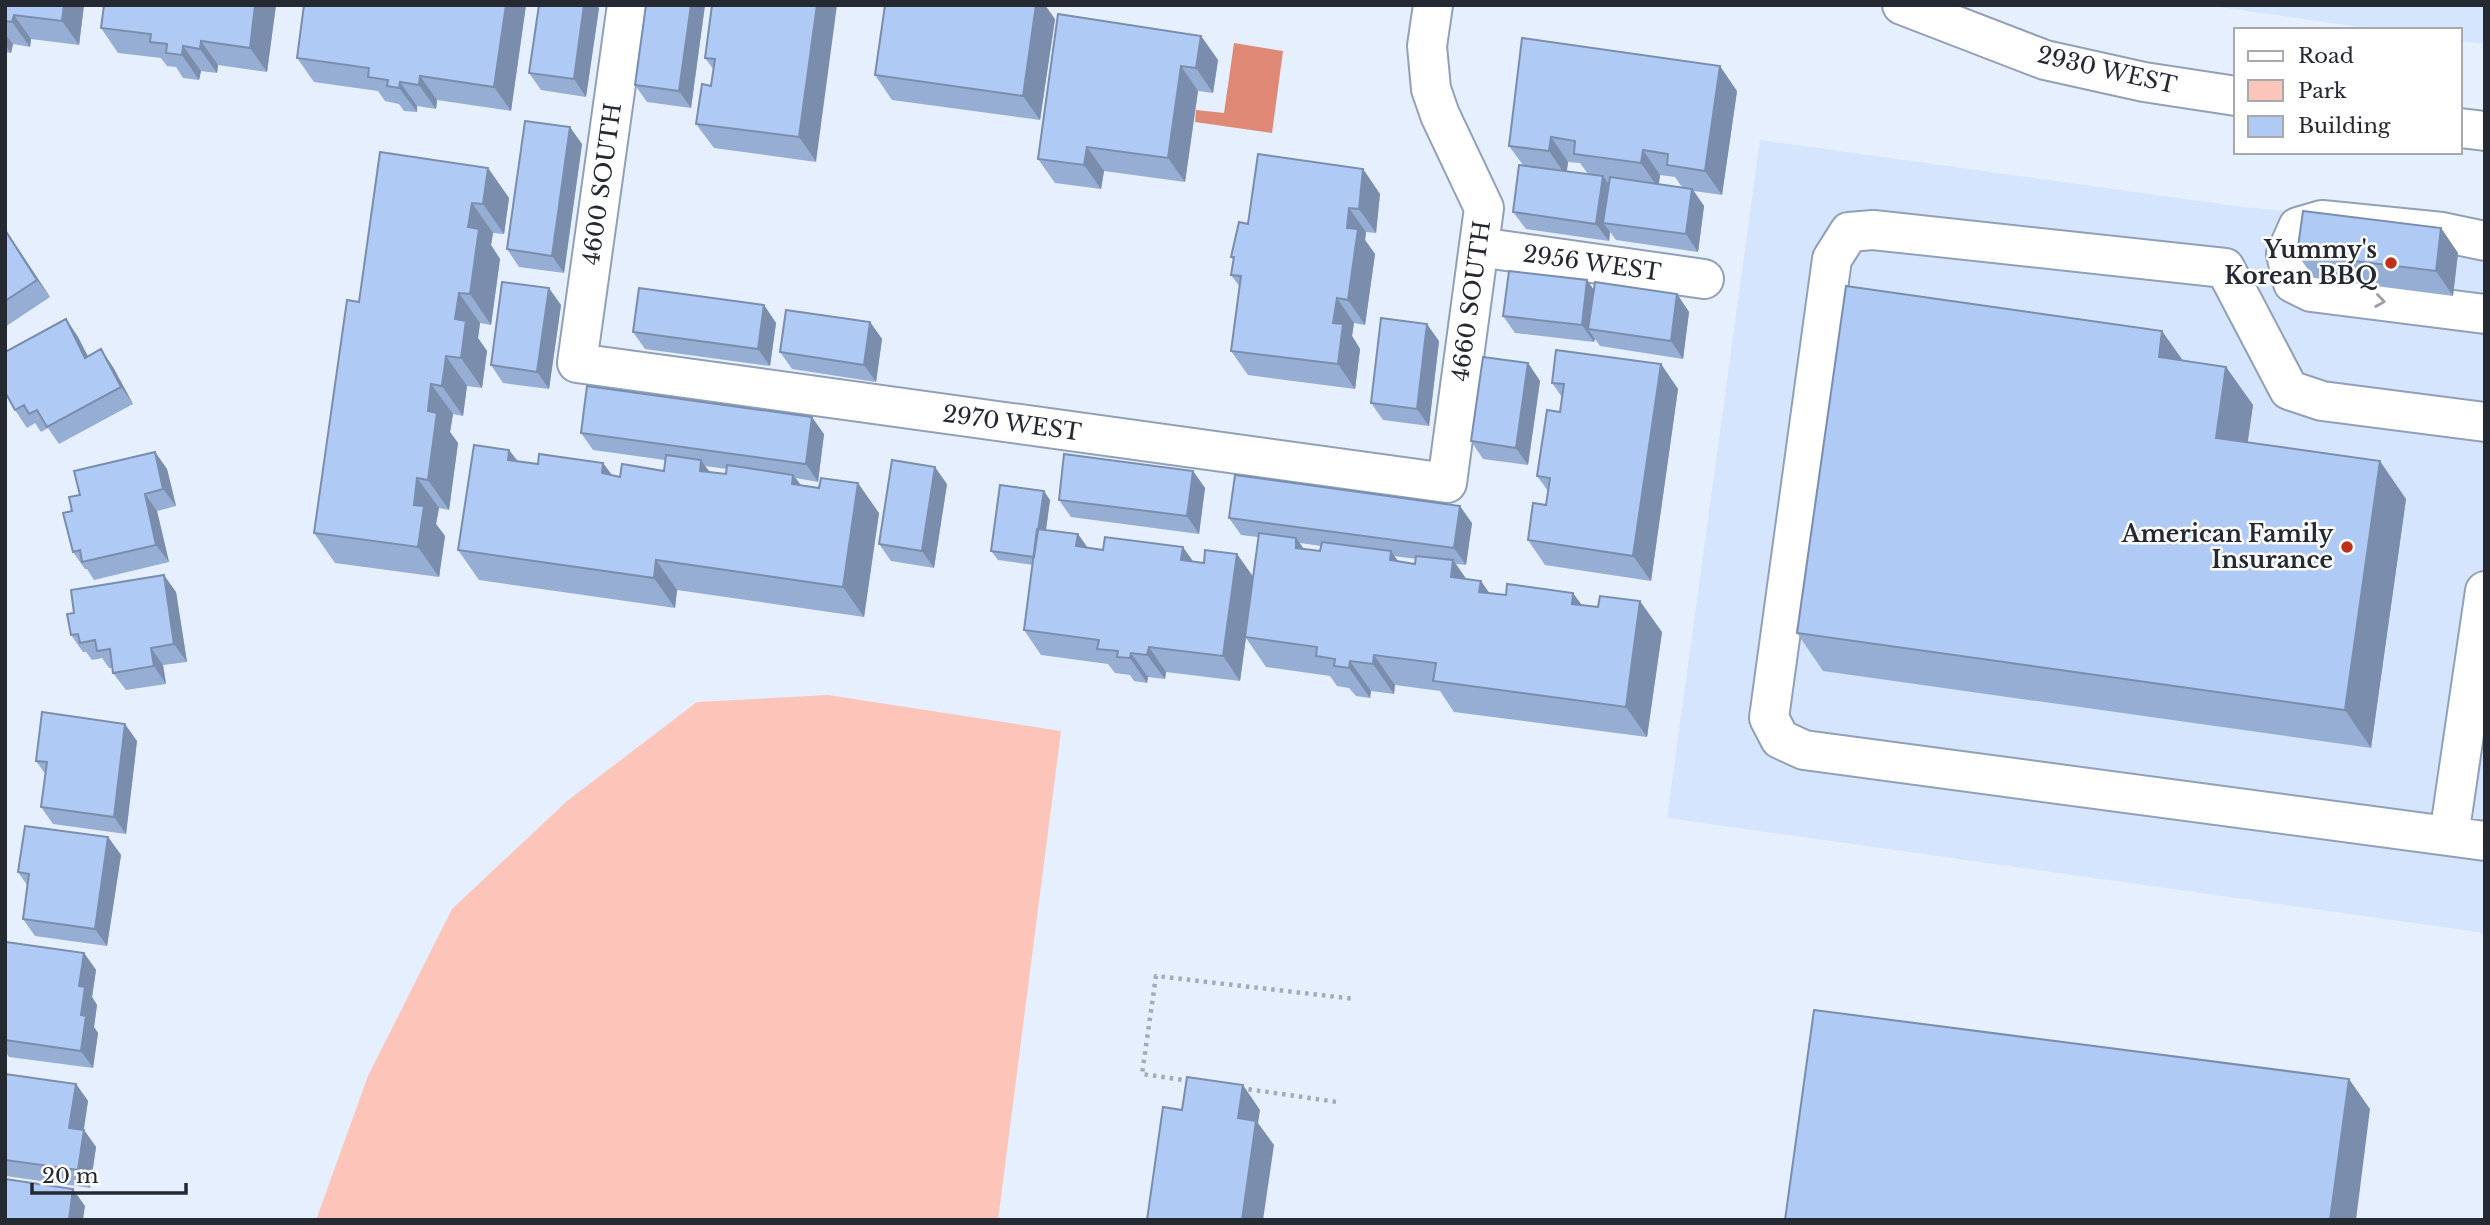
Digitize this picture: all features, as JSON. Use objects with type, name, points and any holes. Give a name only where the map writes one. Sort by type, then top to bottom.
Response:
[{"type":"lane","name":"4600 SOUTH","points":[[577,363],[627,5]]},
{"type":"lane","name":"4660 SOUTH","points":[[1433,5],[1427,46],[1432,89],[1440,115],[1484,208],[1447,482]]},
{"type":"lane","name":"2930 WEST","points":[[1902,5],[2045,60],[2144,82],[2234,96]]},
{"type":"lane","points":[[2462,128],[2485,131]]},
{"type":"lane","points":[[2293,283],[2286,254],[2298,228],[2322,220],[2442,232],[2485,241]]},
{"type":"lane","points":[[2485,422],[2322,401],[2289,390],[2225,268],[1873,230],[1849,232],[1832,259],[1769,718],[1780,739],[1804,750],[2467,839],[2485,591]]},
{"type":"lane","name":"2956 WEST","points":[[1479,247],[1704,279]]},
{"type":"lane","points":[[2240,296],[2293,283],[2311,292],[2485,314]]},
{"type":"lane","name":"2970 WEST","points":[[577,363],[1447,482]]},
{"type":"path","points":[[1194,1081],[1142,1074],[1156,976],[1355,999]]},
{"type":"path","points":[[1233,1087],[1336,1102]]},
{"type":"shaded area","points":[[2206,5],[2485,5],[2485,44],[2462,41],[2462,28],[2367,28]]},
{"type":"shaded area","points":[[1234,43],[1283,51],[1272,133],[1195,122],[1196,110],[1224,113]]},
{"type":"shaded area","points":[[1760,140],[2243,207],[2485,230],[2485,933],[1667,818]]},
{"type":"green space","points":[[828,695],[1061,731],[998,1220],[316,1220],[368,1076],[452,909],[567,801],[697,702]]},
{"type":"building","points":[[5,5],[64,5],[62,21],[14,15],[12,22],[5,21]]},
{"type":"building","points":[[104,5],[255,5],[250,48],[201,41],[200,49],[183,46],[182,55],[166,53],[167,44],[150,42],[151,34],[101,28]]},
{"type":"building","points":[[304,5],[506,5],[494,87],[420,76],[419,85],[400,82],[399,88],[387,86],[388,80],[368,77],[369,68],[297,58]]},
{"type":"building","points":[[539,5],[584,5],[574,79],[529,73]]},
{"type":"building","points":[[646,5],[691,5],[679,91],[635,85]]},
{"type":"building","points":[[712,5],[817,5],[799,137],[696,124],[702,84],[711,86],[715,59],[705,58]]},
{"type":"building","points":[[885,5],[1036,5],[1023,96],[875,75]]},
{"type":"building","points":[[1058,14],[1201,36],[1196,68],[1181,66],[1168,158],[1087,147],[1084,165],[1038,159]]},
{"type":"building","points":[[1522,38],[1720,66],[1705,171],[1667,165],[1668,154],[1643,150],[1641,163],[1574,154],[1575,141],[1551,137],[1549,151],[1509,146]]},
{"type":"building","points":[[525,121],[570,127],[552,256],[507,249]]},
{"type":"building","points":[[380,152],[488,168],[483,204],[472,203],[468,227],[479,229],[470,294],[459,293],[455,319],[466,321],[461,358],[446,356],[442,386],[431,384],[428,411],[437,413],[428,480],[417,478],[414,505],[424,506],[418,547],[314,533],[347,300],[359,302]]},
{"type":"building","points":[[1258,154],[1363,169],[1359,209],[1349,208],[1347,228],[1358,229],[1348,300],[1337,298],[1333,323],[1343,324],[1338,364],[1231,351],[1241,276],[1231,275],[1234,257],[1231,257],[1239,222],[1248,224]]},
{"type":"building","points":[[1519,165],[1603,176],[1596,224],[1513,212]]},
{"type":"building","points":[[1610,177],[1692,189],[1686,234],[1603,223]]},
{"type":"building","points":[[2303,211],[2441,228],[2436,271],[2297,254]]},
{"type":"building","points":[[5,230],[37,280],[5,301]]},
{"type":"building","points":[[1509,271],[1587,280],[1582,325],[1503,316]]},
{"type":"building","points":[[502,282],[549,288],[537,372],[491,365]]},
{"type":"building","points":[[1595,282],[1677,294],[1671,341],[1588,329]]},
{"type":"building","points":[[1846,286],[2162,331],[2159,357],[2226,367],[2216,438],[2380,461],[2345,710],[1797,633]]},
{"type":"building","points":[[639,288],[764,305],[758,349],[633,332]]},
{"type":"building","points":[[786,310],[870,322],[864,365],[780,352]]},
{"type":"building","points":[[1381,318],[1427,324],[1417,409],[1371,403]]},
{"type":"building","points":[[66,319],[85,358],[101,349],[121,387],[47,427],[37,410],[29,414],[24,405],[15,410],[5,392],[5,352]]},
{"type":"building","points":[[1556,350],[1661,364],[1633,556],[1528,540],[1533,503],[1546,505],[1550,478],[1537,476],[1547,410],[1560,412],[1564,384],[1552,383]]},
{"type":"building","points":[[1483,357],[1528,363],[1516,448],[1471,441]]},
{"type":"building","points":[[587,386],[812,417],[806,464],[581,433]]},
{"type":"building","points":[[474,445],[509,450],[508,460],[538,464],[539,454],[603,463],[602,473],[620,477],[622,464],[664,471],[666,455],[701,460],[700,471],[726,474],[727,465],[793,475],[792,484],[819,488],[821,478],[858,483],[843,587],[656,560],[654,578],[458,550]]},
{"type":"building","points":[[155,452],[163,489],[145,494],[156,545],[82,562],[80,550],[73,552],[63,513],[72,511],[69,497],[80,495],[74,471]]},
{"type":"building","points":[[1064,454],[1193,471],[1187,516],[1059,500]]},
{"type":"building","points":[[892,460],[935,467],[922,551],[879,544]]},
{"type":"building","points":[[1235,475],[1460,506],[1454,548],[1229,518]]},
{"type":"building","points":[[1000,485],[1044,491],[1034,557],[991,551]]},
{"type":"building","points":[[1037,529],[1078,534],[1076,546],[1103,550],[1105,537],[1183,547],[1181,560],[1204,563],[1205,550],[1237,554],[1223,656],[1149,647],[1147,655],[1131,653],[1130,658],[1117,657],[1118,651],[1097,649],[1099,640],[1024,630]]},
{"type":"building","points":[[1259,533],[1296,538],[1296,548],[1320,551],[1322,542],[1391,551],[1390,560],[1415,564],[1416,556],[1453,560],[1451,577],[1481,581],[1479,592],[1506,595],[1507,584],[1573,593],[1572,604],[1598,607],[1600,596],[1640,601],[1626,707],[1433,681],[1436,663],[1374,655],[1373,664],[1350,661],[1349,668],[1334,666],[1335,659],[1316,656],[1317,647],[1245,637]]},
{"type":"building","points":[[164,575],[174,644],[151,648],[154,666],[113,673],[110,649],[97,651],[95,640],[80,643],[78,634],[71,635],[67,614],[74,613],[71,590]]},
{"type":"building","points":[[42,712],[125,724],[114,817],[41,807],[47,762],[36,761]]},
{"type":"building","points":[[25,826],[108,837],[95,929],[23,919],[29,874],[18,872]]},
{"type":"building","points":[[6,942],[84,953],[79,986],[85,987],[81,1015],[86,1016],[81,1051],[5,1040]]},
{"type":"building","points":[[1814,1010],[2349,1079],[2330,1220],[1785,1220]]},
{"type":"building","points":[[5,1074],[76,1084],[69,1128],[84,1130],[78,1170],[5,1160]]},
{"type":"building","points":[[1187,1077],[1243,1085],[1238,1118],[1256,1121],[1242,1220],[1147,1220],[1163,1107],[1182,1110]]},
{"type":"building","points":[[5,1179],[73,1189],[69,1220],[5,1220]]},
{"type":"place","name":"Yummy's Korean BBQ","points":[[2391,263]]},
{"type":"place","name":"American Family Insurance","points":[[2347,547]]}]
